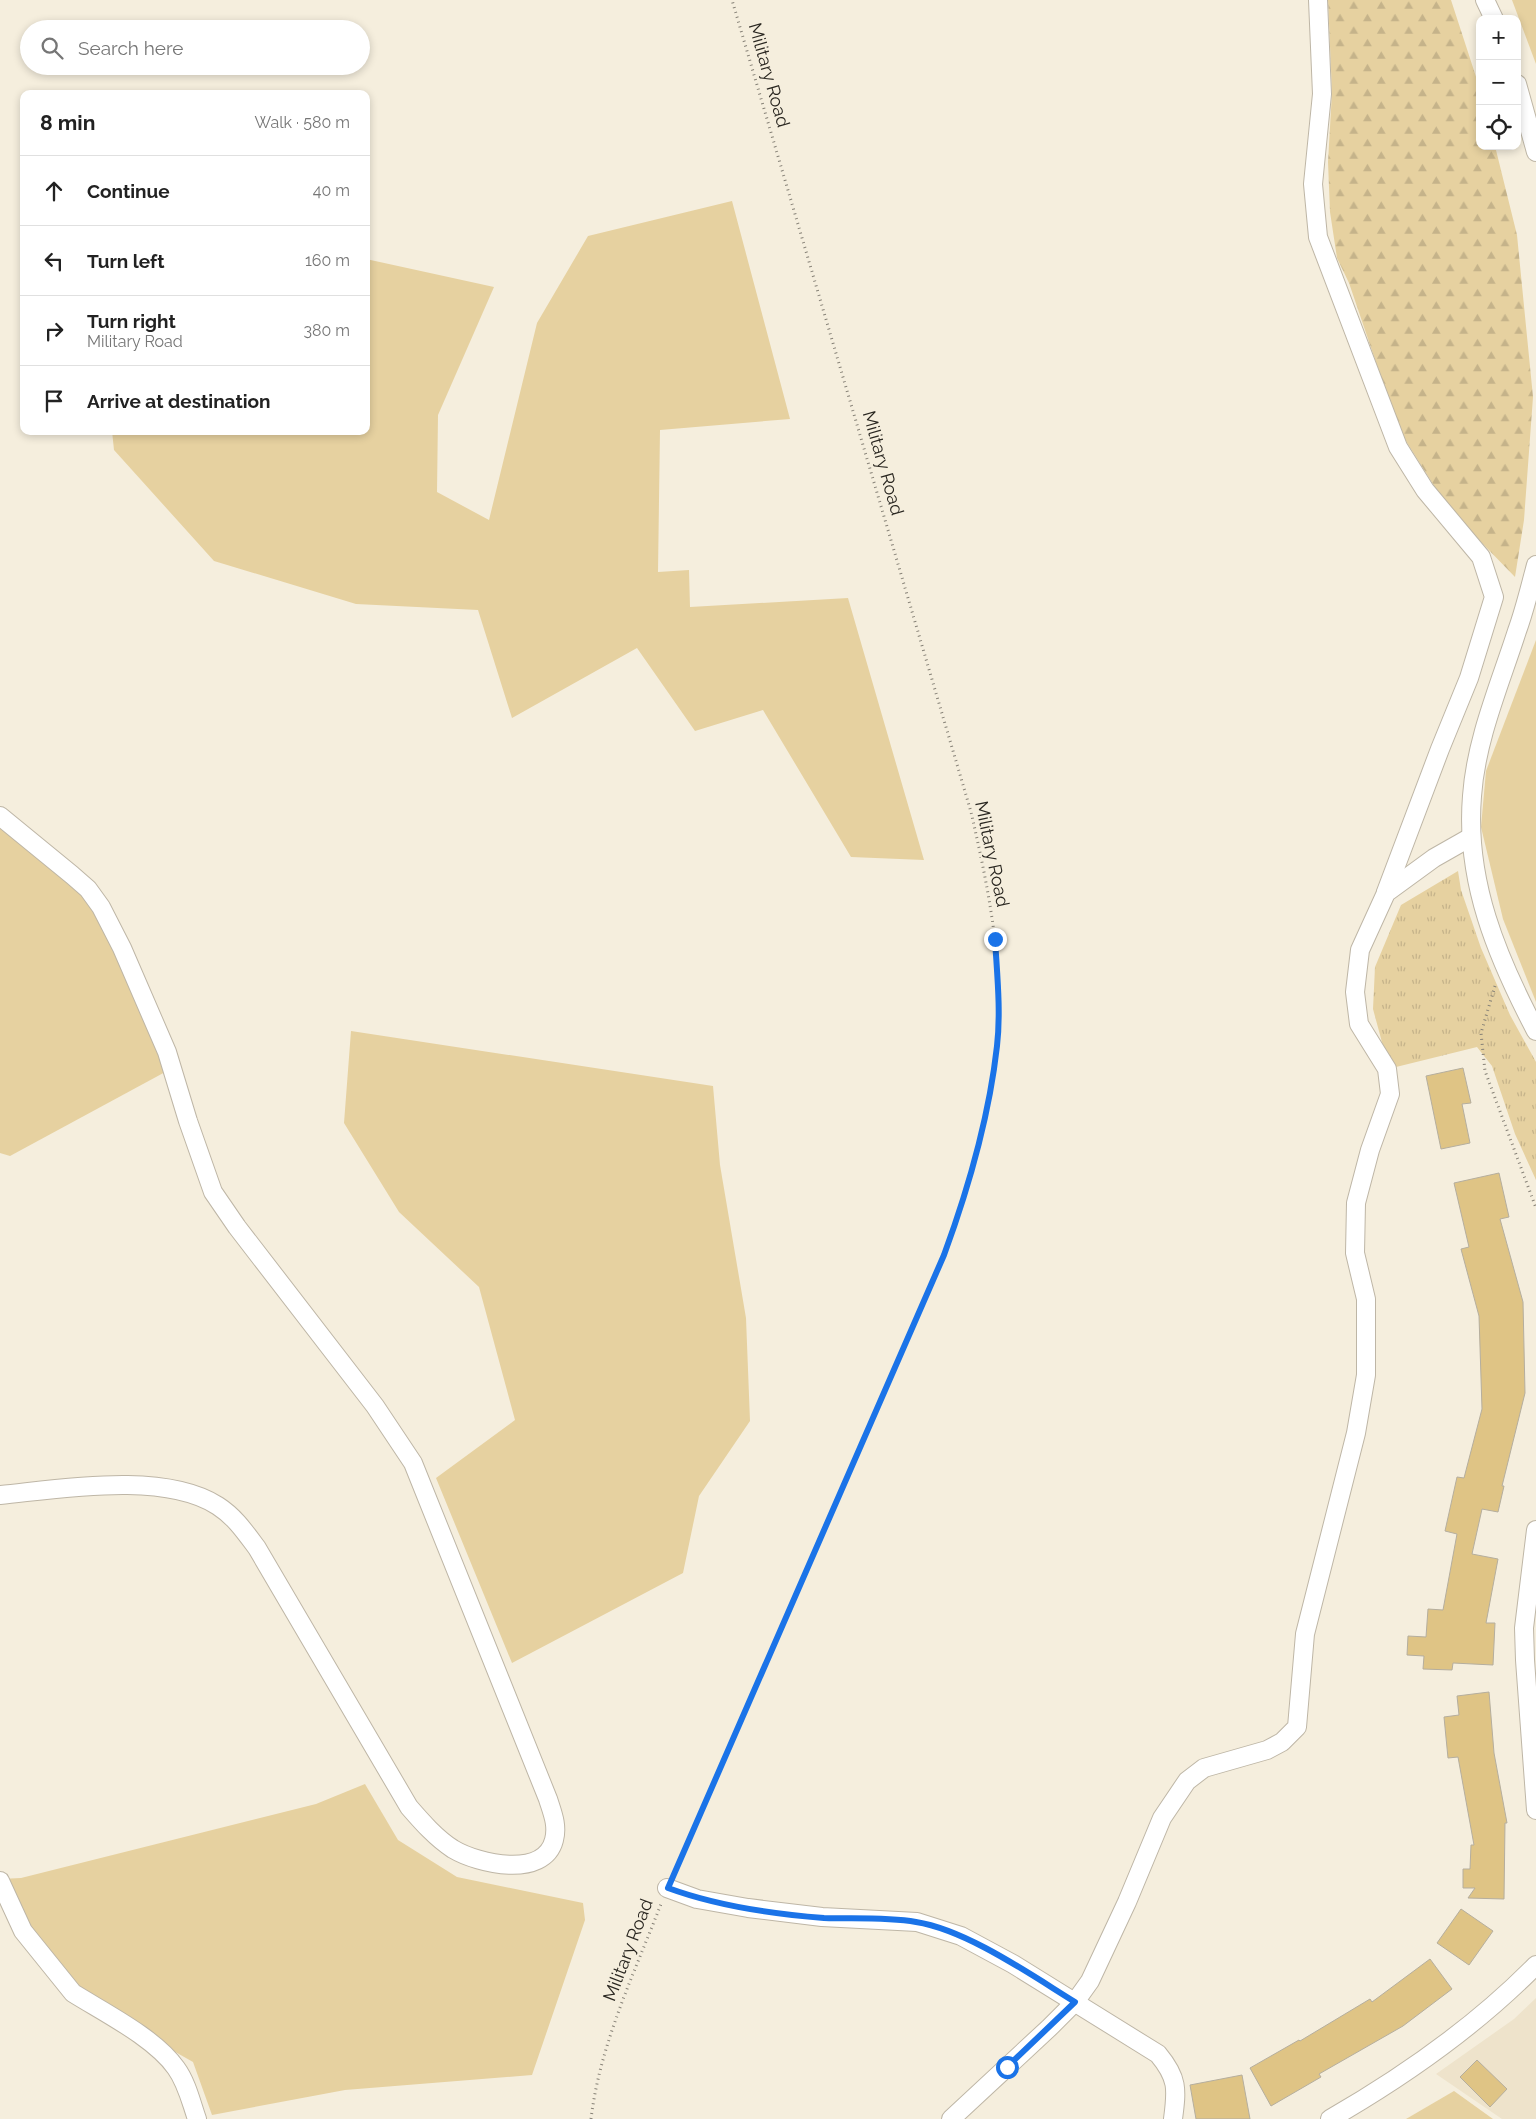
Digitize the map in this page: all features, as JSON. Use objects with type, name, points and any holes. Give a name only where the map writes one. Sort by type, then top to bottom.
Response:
[{"type":"street","points":[[951,2119],[1075,2002],[1090,1982],[1127,1902],[1162,1818],[1187,1780],[1204,1768],[1266,1750],[1282,1742],[1297,1727],[1306,1634],[1356,1433],[1366,1375],[1366,1299],[1355,1253],[1356,1203],[1370,1150],[1390,1094],[1387,1069],[1359,1024],[1356,992],[1360,950],[1386,893],[1469,678],[1494,597],[1481,557],[1425,490],[1398,447],[1318,237],[1313,184],[1322,94],[1318,0]]},
{"type":"street","points":[[1485,0],[1492,15]]},
{"type":"street","points":[[1521,98],[1536,152]]},
{"type":"street","points":[[1536,565],[1518,629],[1489,714],[1480,749],[1472,795],[1472,837],[1479,892],[1494,943],[1536,1031]]},
{"type":"street","points":[[0,816],[88,889],[101,907],[122,948],[167,1052],[188,1121],[213,1192],[236,1227],[375,1406],[413,1463],[548,1799],[556,1823],[554,1841],[546,1853],[532,1862],[512,1866],[487,1862],[454,1850],[428,1830],[409,1807],[257,1548],[235,1519],[217,1505],[189,1494],[149,1486],[102,1485],[0,1495]]},
{"type":"street","points":[[1386,893],[1434,858],[1472,837]]},
{"type":"street","points":[[1536,1530],[1524,1628],[1536,1810]]},
{"type":"street","points":[[0,1881],[23,1931],[69,1988],[162,2051],[177,2069],[197,2119]]},
{"type":"street","points":[[668,1888],[697,1898],[748,1908],[822,1918],[917,1922],[961,1936],[1013,1964],[1158,2054],[1171,2070],[1176,2094],[1173,2119]]},
{"type":"street","points":[[1330,2119],[1400,2076],[1488,2009],[1536,1965]]},
{"type":"path","name":"Military Road","points":[[590,2119],[599,2073],[614,2025],[668,1888],[944,1255],[978,1154],[997,1044],[998,993],[995,939],[983,865],[971,812],[732,0]]},
{"type":"path","points":[[1504,965],[1490,997],[1481,1034],[1485,1071],[1536,1208]]},
{"type":"shaded area","points":[[1536,1998],[1536,2119],[1502,2119],[1436,2074],[1514,2019]]},
{"type":"green space","points":[[1328,0],[1451,0],[1476,77],[1476,150],[1496,150],[1517,235],[1533,397],[1524,520],[1515,577],[1448,508],[1399,430],[1349,283],[1337,258],[1330,212],[1328,162],[1332,92]]},
{"type":"green space","points":[[1512,0],[1536,0],[1536,64],[1521,24],[1521,15],[1518,15]]},
{"type":"green space","points":[[732,201],[790,419],[660,430],[658,572],[689,570],[690,607],[848,598],[924,860],[851,857],[763,710],[695,731],[637,648],[512,718],[478,610],[356,604],[214,561],[114,450],[112,435],[370,435],[370,260],[494,287],[438,415],[437,492],[489,520],[537,323],[588,236]]},
{"type":"green space","points":[[1536,640],[1536,1002],[1503,919],[1481,827],[1486,771]]},
{"type":"green space","points":[[0,807],[97,887],[180,1064],[10,1156],[0,1153]]},
{"type":"green space","points":[[1458,871],[1461,890],[1481,948],[1510,1015],[1536,1062],[1536,1180],[1515,1134],[1492,1066],[1477,1047],[1396,1067],[1383,1046],[1373,1009],[1375,967],[1401,905]]},
{"type":"green space","points":[[351,1031],[713,1086],[720,1165],[746,1318],[750,1421],[699,1496],[683,1573],[512,1663],[436,1478],[515,1420],[479,1287],[399,1212],[344,1123]]},
{"type":"green space","points":[[365,1784],[398,1840],[457,1877],[583,1903],[585,1920],[532,2075],[345,2090],[212,2115],[193,2062],[80,1998],[18,1922],[0,1879],[21,1878],[316,1804]]},
{"type":"green space","points":[[1454,2091],[1493,2119],[1406,2119]]},
{"type":"building","points":[[1463,1068],[1471,1103],[1462,1104],[1470,1143],[1441,1149],[1426,1076]]},
{"type":"building","points":[[1499,1173],[1509,1217],[1500,1219],[1523,1302],[1525,1393],[1502,1486],[1504,1486],[1498,1512],[1482,1509],[1472,1554],[1498,1559],[1486,1623],[1495,1623],[1493,1665],[1453,1663],[1452,1670],[1423,1669],[1424,1656],[1407,1655],[1408,1636],[1426,1637],[1428,1609],[1443,1610],[1457,1534],[1445,1531],[1457,1477],[1464,1478],[1482,1409],[1479,1316],[1461,1249],[1469,1247],[1454,1183]]},
{"type":"building","points":[[1489,1692],[1494,1753],[1507,1823],[1505,1823],[1504,1899],[1468,1898],[1475,1888],[1463,1888],[1463,1869],[1470,1869],[1471,1845],[1474,1845],[1458,1757],[1448,1758],[1444,1717],[1459,1715],[1457,1696]]},
{"type":"building","points":[[1461,1909],[1493,1931],[1469,1965],[1437,1943]]},
{"type":"building","points":[[1430,1959],[1452,1989],[1403,2026],[1319,2074],[1321,2077],[1271,2106],[1250,2068],[1300,2041],[1370,1999],[1372,2002]]},
{"type":"building","points":[[1477,2060],[1507,2089],[1490,2107],[1460,2077]]},
{"type":"building","points":[[1242,2075],[1250,2119],[1196,2119],[1190,2085]]},
{"type":"route","points":[[995,939],[998,993],[997,1044],[978,1154],[961,1209],[944,1255],[668,1888],[697,1898],[748,1908],[822,1918],[917,1922],[961,1936],[1013,1964],[1075,2002],[1007,2067]]}]
